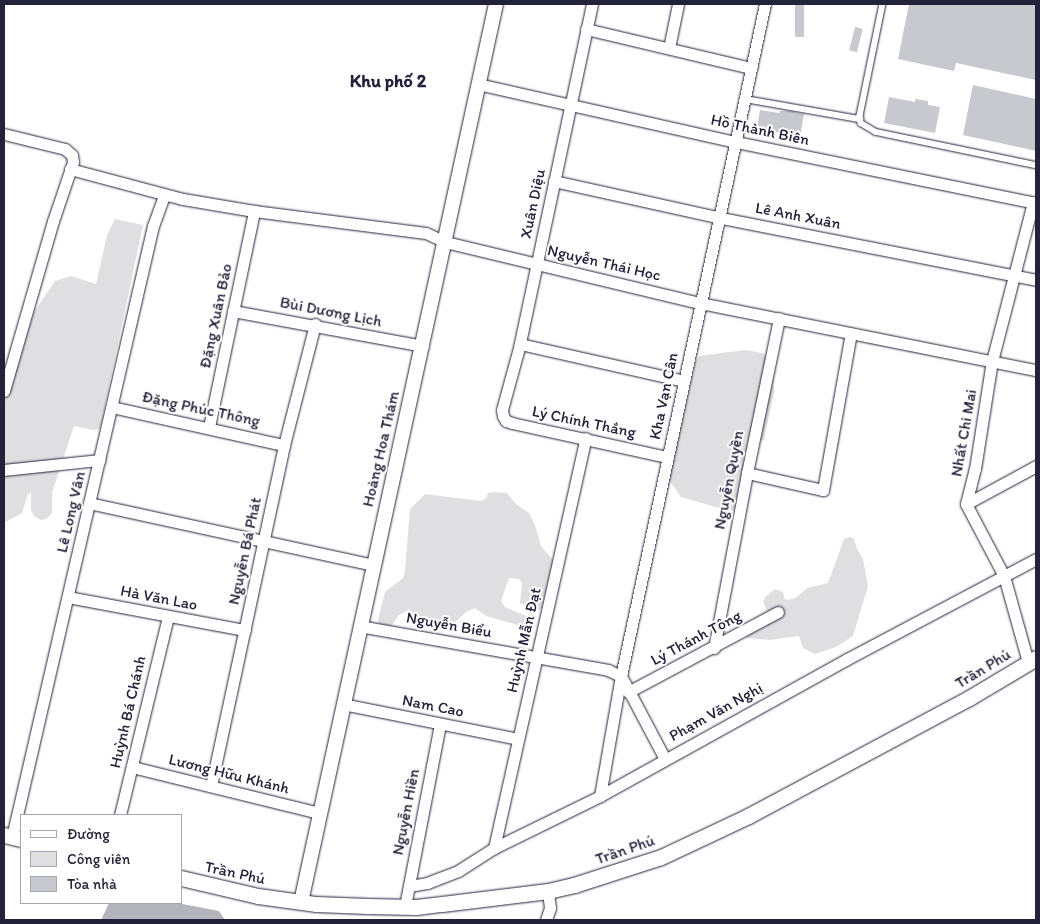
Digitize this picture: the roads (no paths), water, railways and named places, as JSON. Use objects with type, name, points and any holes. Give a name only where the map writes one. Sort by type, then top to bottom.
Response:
[{"type":"main road","name":"Trần Phú","points":[[182,878],[247,894],[301,902],[405,906],[461,902],[548,891],[661,858],[697,841],[969,698],[1032,660]]},
{"type":"street","name":"Hoàng Hoa Thám","points":[[301,902],[342,704],[423,346],[496,4]]},
{"type":"street","name":"Xuân Diệu","points":[[502,410],[520,344],[592,4]]},
{"type":"street","points":[[669,48],[678,4]]},
{"type":"street","name":"Kha Vạn Cân","points":[[600,796],[621,676],[700,302],[721,218],[765,4]]},
{"type":"street","points":[[586,29],[751,68]]},
{"type":"street","name":"Hồ Thành Biên","points":[[478,84],[736,142],[1035,202]]},
{"type":"street","points":[[4,134],[69,151],[73,162],[53,221],[4,391]]},
{"type":"street","name":"Nguyễn Thái Học","points":[[70,169],[164,195],[254,212],[426,233],[445,242],[700,302],[1036,370]]},
{"type":"street","name":"Lê Anh Xuân","points":[[554,181],[721,218],[1036,280]]},
{"type":"street","name":"Lê Long Vân","points":[[12,837],[152,226],[164,195]]},
{"type":"street","name":"Nhất Chi Mai","points":[[966,504],[973,478],[992,361],[1035,202]]},
{"type":"street","name":"Đặng Xuân Bảo","points":[[209,426],[254,212]]},
{"type":"street","name":"Bùi Dương Lịch","points":[[233,310],[315,324],[423,346]]},
{"type":"street","name":"Nguyễn Quyền","points":[[714,648],[747,473],[780,318]]},
{"type":"street","name":"Nguyễn Bá Phát","points":[[211,786],[284,444],[315,324]]},
{"type":"street","points":[[747,473],[823,490],[851,333]]},
{"type":"street","points":[[520,344],[684,381]]},
{"type":"street","name":"Đặng Phúc Thông","points":[[112,407],[209,426],[284,444]]},
{"type":"street","name":"Lý Chính Thắng","points":[[502,410],[506,421],[512,423],[668,457]]},
{"type":"street","name":"Huỳnh Mẫn Đạt","points":[[494,848],[586,438]]},
{"type":"street","points":[[4,470],[99,460]]},
{"type":"street","points":[[1032,660],[1004,576],[966,504],[1036,466]]},
{"type":"street","points":[[89,503],[264,539],[373,564]]},
{"type":"street","name":"Phạm Văn Nghị","points":[[409,886],[458,871],[494,848],[600,796],[847,659],[1036,559]]},
{"type":"street","name":"Hà Văn Lao","points":[[68,597],[245,630]]},
{"type":"street","name":"Lý Thánh Tông","points":[[628,692],[714,648],[778,612]]},
{"type":"street","name":"Huỳnh Bá Chánh","points":[[120,814],[168,617]]},
{"type":"street","name":"Nguyễn Biểu","points":[[359,626],[608,670],[621,676]]},
{"type":"street","points":[[621,676],[665,759]]},
{"type":"street","name":"Nam Cao","points":[[342,704],[518,739]]},
{"type":"street","name":"Nguyễn Hiền","points":[[405,906],[440,724]]},
{"type":"street","name":"Lương Hữu Khánh","points":[[132,767],[319,813]]},
{"type":"street","points":[[546,920],[550,908],[548,891]]},
{"type":"lane","points":[[860,120],[883,4]]},
{"type":"lane","points":[[745,99],[860,120],[866,127],[876,132],[1036,165]]},
{"type":"district","name":"Khu phố 2","points":[[388,81]]}]
